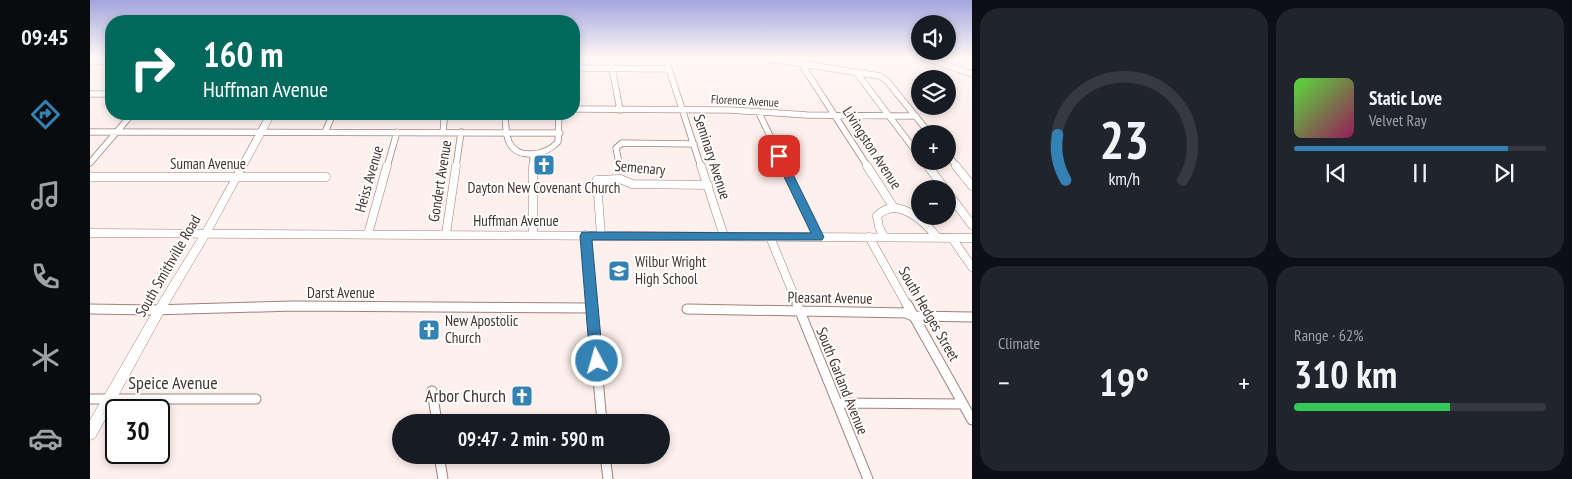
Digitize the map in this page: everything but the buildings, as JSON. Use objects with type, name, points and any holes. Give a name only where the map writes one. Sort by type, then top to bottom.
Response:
[{"type":"main road","name":"South Smithville Road","points":[[109,399],[206,233],[268,120]]},
{"type":"main road","name":"South Smithville Road","points":[[90,433],[105,406]]},
{"type":"street","points":[[614,79],[620,110]]},
{"type":"street","name":"Seminary Avenue","points":[[673,79],[724,236]]},
{"type":"street","name":"Livingston Avenue","points":[[811,79],[894,208],[920,219],[930,227],[938,238]]},
{"type":"street","points":[[862,79],[911,144]]},
{"type":"street","points":[[885,79],[923,125]]},
{"type":"street","points":[[90,94],[105,94]]},
{"type":"street","name":"Florence Avenue","points":[[580,109],[758,111],[834,115],[916,116]]},
{"type":"street","points":[[758,111],[818,237]]},
{"type":"street","points":[[90,163],[127,120]]},
{"type":"street","points":[[325,132],[330,120]]},
{"type":"street","name":"Gondert Avenue","points":[[443,132],[444,120]]},
{"type":"street","points":[[506,120],[508,142],[513,148],[533,154],[553,148],[558,142],[559,120]]},
{"type":"street","points":[[90,132],[560,133]]},
{"type":"street","name":"Heiss Avenue","points":[[368,234],[397,132]]},
{"type":"street","name":"Gondert Avenue","points":[[446,234],[462,132]]},
{"type":"street","points":[[619,163],[616,148],[622,143],[694,144]]},
{"type":"street","points":[[532,235],[533,154]]},
{"type":"street","points":[[956,166],[972,186]]},
{"type":"street","points":[[962,174],[972,174]]},
{"type":"street","name":"Suman Avenue","points":[[90,176],[326,177]]},
{"type":"street","name":"Semenary","points":[[601,236],[597,180],[620,179],[632,184],[708,185]]},
{"type":"street","points":[[956,204],[972,225]]},
{"type":"street","points":[[884,238],[877,216],[882,211],[894,208]]},
{"type":"street","name":"Huffman Avenue","points":[[90,232],[972,238]]},
{"type":"street","points":[[586,236],[601,414]]},
{"type":"street","name":"South Garland Avenue","points":[[770,237],[868,479]]},
{"type":"street","name":"South Hedges Street","points":[[869,238],[967,407],[972,420]]},
{"type":"street","points":[[952,238],[972,267]]},
{"type":"street","name":"Darst Avenue","points":[[90,309],[294,306],[591,308]]},
{"type":"street","name":"Pleasant Avenue","points":[[687,309],[906,313],[913,316],[972,317]]},
{"type":"street","points":[[432,391],[436,414]]},
{"type":"street","name":"Speice Avenue","points":[[90,399],[105,399]]},
{"type":"street","name":"Speice Avenue","points":[[170,399],[256,400]]},
{"type":"street","points":[[837,403],[967,407]]},
{"type":"street","points":[[440,464],[443,479]]},
{"type":"street","points":[[606,464],[608,479]]},
{"type":"place","name":"Dayton New Covenant Church","points":[[544,165]]},
{"type":"place","name":"Wilbur Wright High School","points":[[619,271]]},
{"type":"place","name":"New Apostolic Church","points":[[429,330]]},
{"type":"place","name":"Arbor Church","points":[[522,396]]},
{"type":"route","points":[[597,361],[586,236],[818,237],[779,156]]}]
